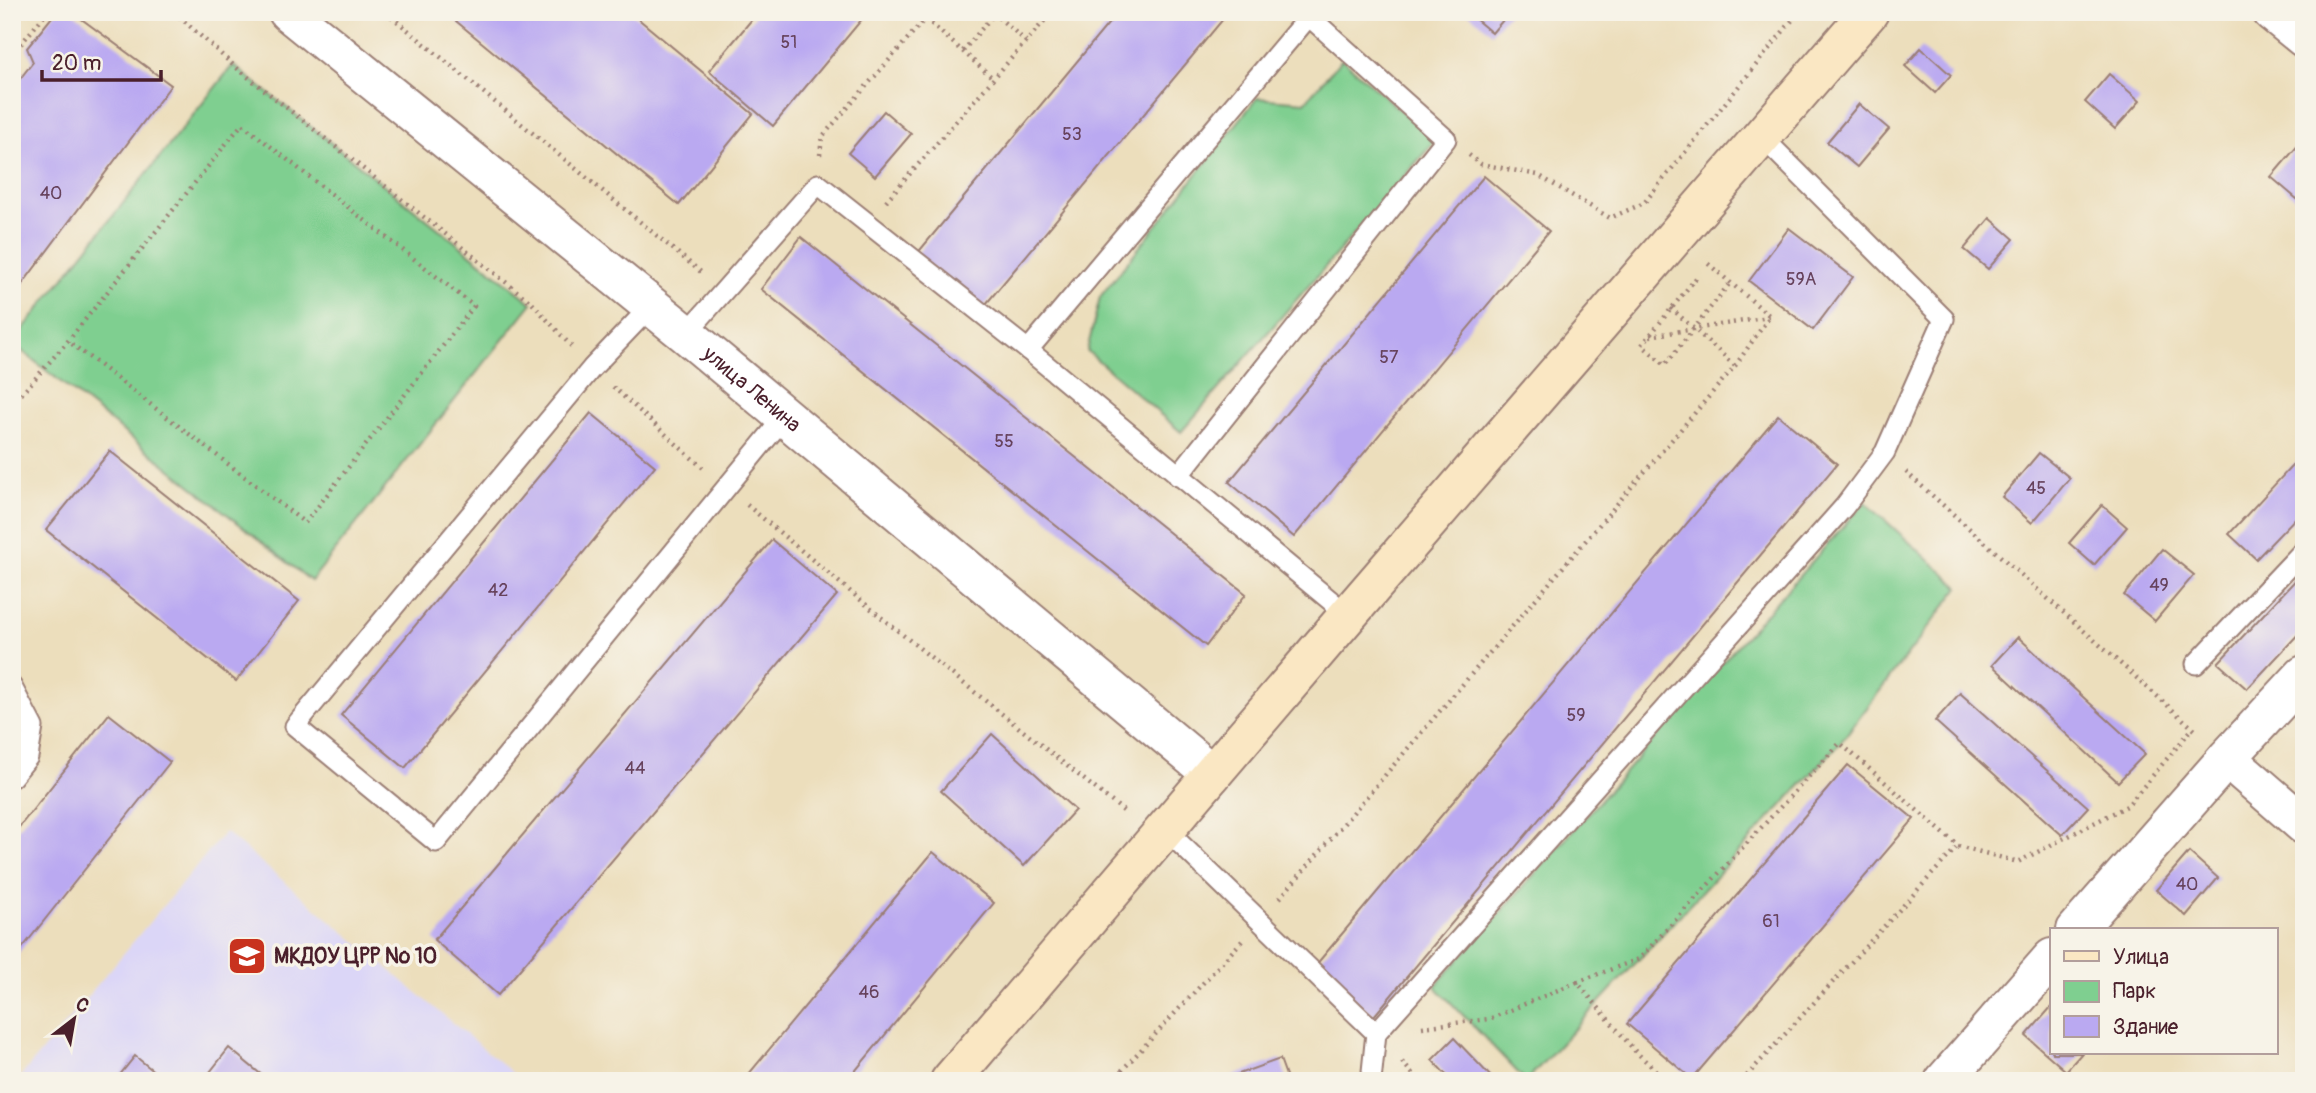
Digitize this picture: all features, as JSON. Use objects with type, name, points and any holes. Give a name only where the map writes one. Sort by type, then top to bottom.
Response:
[{"type":"street","name":"улица Ленина","points":[[288,12],[652,305],[1212,774]]},
{"type":"street","points":[[950,1081],[1869,12]]},
{"type":"street","points":[[2272,12],[2304,38]]},
{"type":"street","points":[[2078,928],[2227,758],[2304,676]]},
{"type":"street","points":[[2227,758],[2304,825]]},
{"type":"street","points":[[1944,1081],[2050,960]]},
{"type":"lane","points":[[1028,351],[1307,14],[1446,139],[1178,476]]},
{"type":"lane","points":[[1371,1081],[1376,1033],[1844,507],[1885,452],[1944,319],[1762,137]]},
{"type":"lane","points":[[686,334],[818,184],[1028,351],[1348,615]]},
{"type":"lane","points":[[652,305],[592,368],[295,726],[436,842],[785,416]]},
{"type":"lane","points":[[2196,664],[2304,550]]},
{"type":"lane","points":[[12,687],[33,727],[28,757],[12,777]]},
{"type":"lane","points":[[1161,834],[1260,921],[1376,1033]]},
{"type":"path","points":[[12,55],[47,12]]},
{"type":"path","points":[[174,12],[233,65],[532,303],[592,368],[727,489],[888,623],[1161,834]]},
{"type":"path","points":[[386,12],[724,291]]},
{"type":"path","points":[[818,184],[821,137],[931,12]]},
{"type":"path","points":[[867,223],[1052,12]]},
{"type":"path","points":[[1446,139],[1481,164],[1538,175],[1610,218],[1644,203],[1799,12]]},
{"type":"path","points":[[963,51],[993,13],[1026,42]]},
{"type":"path","points":[[926,19],[995,79]]},
{"type":"path","points":[[12,405],[68,341],[242,124],[474,306],[304,523],[68,341]]},
{"type":"path","points":[[1702,257],[1770,316]]},
{"type":"path","points":[[1708,264],[1642,345],[1665,365],[1730,283]]},
{"type":"path","points":[[1671,308],[1735,366]]},
{"type":"path","points":[[1648,336],[1770,316]]},
{"type":"path","points":[[1112,1081],[1260,921],[1735,366],[1770,316]]},
{"type":"path","points":[[1885,452],[2227,758]]},
{"type":"path","points":[[1376,1033],[1489,1019],[1639,959],[1840,743],[1958,846],[2018,862],[2127,806],[2193,728]]},
{"type":"path","points":[[1742,1081],[1958,846]]},
{"type":"path","points":[[1577,982],[1635,1051],[1667,1081]]},
{"type":"shaded area","name":"МКДОУ ЦРР № 10","points":[[225,832],[522,1081],[17,1081]]},
{"type":"green space","points":[[1342,59],[1435,141],[1181,432],[1087,351],[1100,297],[1257,98],[1305,102]]},
{"type":"green space","points":[[233,65],[532,303],[311,581],[12,343]]},
{"type":"green space","points":[[1865,502],[1959,587],[1840,743],[1526,1081],[1435,986]]},
{"type":"building","points":[[56,12],[72,12],[171,85],[12,298],[12,89],[33,62],[27,48]]},
{"type":"building","points":[[445,12],[630,12],[753,114],[679,205]]},
{"type":"building","points":[[758,12],[868,12],[773,126],[709,71]]},
{"type":"building","points":[[1118,12],[1229,12],[981,310],[916,255]]},
{"type":"building","points":[[1467,12],[1510,12],[1492,33]]},
{"type":"building","points":[[1921,48],[1951,75],[1935,93],[1905,66]]},
{"type":"building","points":[[2109,74],[2140,101],[2115,129],[2085,102]]},
{"type":"building","points":[[1859,104],[1889,129],[1857,167],[1827,142]]},
{"type":"building","points":[[884,111],[911,134],[875,176],[848,153]]},
{"type":"building","points":[[2301,142],[2304,145],[2304,205],[2271,177]]},
{"type":"building","points":[[1484,176],[1549,231],[1294,537],[1229,482]]},
{"type":"building","points":[[1990,218],[2014,239],[1988,269],[1964,249]]},
{"type":"building","points":[[1789,228],[1853,277],[1813,330],[1749,281]]},
{"type":"building","points":[[801,237],[1246,594],[1206,646],[761,289]]},
{"type":"building","points":[[591,413],[655,466],[405,768],[341,715]]},
{"type":"building","points":[[1778,415],[1837,464],[1374,1016],[1315,966]]},
{"type":"building","points":[[110,451],[299,601],[236,681],[46,530]]},
{"type":"building","points":[[2039,453],[2070,478],[2032,523],[2002,497]]},
{"type":"building","points":[[2304,453],[2304,509],[2256,559],[2229,534]]},
{"type":"building","points":[[2102,505],[2127,527],[2094,565],[2069,543]]},
{"type":"building","points":[[772,540],[837,595],[498,995],[434,940]]},
{"type":"building","points":[[2162,549],[2194,575],[2155,621],[2124,595]]},
{"type":"building","points":[[2304,571],[2304,628],[2247,689],[2218,663]]},
{"type":"building","points":[[2018,637],[2145,754],[2118,782],[1992,665]]},
{"type":"building","points":[[1960,693],[2088,807],[2062,835],[1935,721]]},
{"type":"building","points":[[109,714],[170,762],[12,961],[12,836]]},
{"type":"building","points":[[992,734],[1075,810],[1024,866],[941,791]]},
{"type":"building","points":[[1848,765],[1914,819],[1692,1079],[1627,1024]]},
{"type":"building","points":[[933,852],[994,903],[847,1081],[743,1081]]},
{"type":"building","points":[[2189,852],[2218,878],[2186,916],[2156,890]]},
{"type":"building","points":[[2050,1008],[2050,1054],[2081,1054],[2066,1071],[2026,1036]]},
{"type":"building","points":[[1454,1038],[1493,1081],[1452,1081],[1432,1060]]},
{"type":"building","points":[[229,1048],[269,1081],[203,1081]]},
{"type":"building","points":[[135,1056],[166,1081],[115,1081]]},
{"type":"building","points":[[1280,1059],[1288,1081],[1222,1081],[1222,1080]]},
{"type":"place","name":"МКДОУ ЦРР № 10","points":[[247,956]]}]
